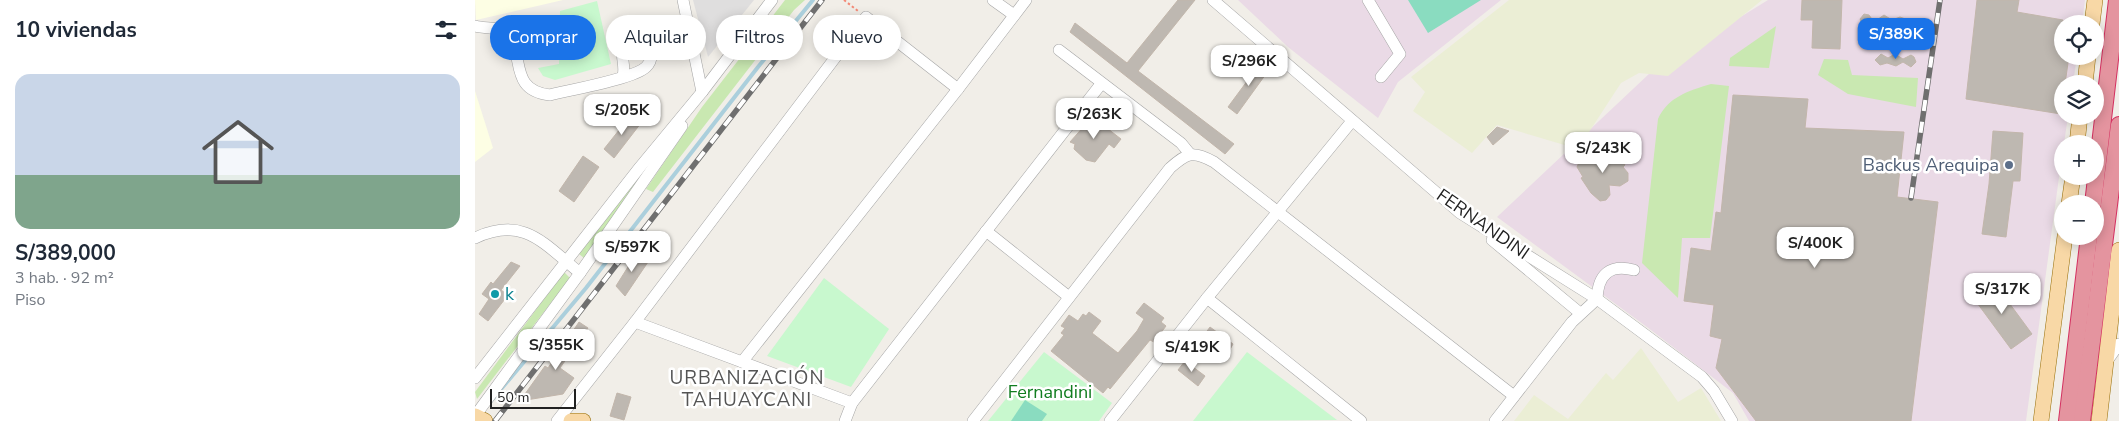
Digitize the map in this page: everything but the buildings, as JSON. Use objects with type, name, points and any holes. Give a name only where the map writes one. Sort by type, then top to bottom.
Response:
[{"type":"highway","points":[[2094,195],[2117,0]]},
{"type":"highway","points":[[2082,421],[2119,125]]},
{"type":"highway","points":[[2067,421],[2088,245]]},
{"type":"main road","points":[[2093,15],[2095,0]]},
{"type":"main road","points":[[2041,421],[2064,245]]},
{"type":"main road","points":[[2099,421],[2119,250]]},
{"type":"main road","points":[[571,421],[583,421]]},
{"type":"street","points":[[479,414],[669,148],[703,92],[683,0]]},
{"type":"street","points":[[475,378],[565,261],[703,92],[771,0]]},
{"type":"street","points":[[993,0],[1013,16]]},
{"type":"street","points":[[741,362],[958,89],[1026,0]]},
{"type":"street","name":"FERNANDINI","points":[[1213,0],[1460,213],[1597,299],[1702,377],[1714,391],[1732,421]]},
{"type":"street","points":[[1367,0],[1401,54],[1381,77]]},
{"type":"street","points":[[475,26],[499,29],[505,33],[511,40],[525,83],[533,90],[542,94],[550,95],[623,76]]},
{"type":"street","points":[[901,45],[958,89]]},
{"type":"street","points":[[1059,50],[1101,84],[1181,143],[1190,154]]},
{"type":"street","points":[[557,421],[635,322],[834,60]]},
{"type":"street","points":[[845,421],[852,402],[1101,84]]},
{"type":"street","points":[[1110,421],[1207,298],[1352,121]]},
{"type":"street","points":[[973,421],[1170,168],[1180,159],[1190,154],[1202,155],[1214,162],[1514,396]]},
{"type":"street","points":[[1460,213],[1580,313]]},
{"type":"street","points":[[475,238],[491,230],[523,231],[533,236],[580,273]]},
{"type":"street","points":[[986,231],[1069,297]]},
{"type":"street","points":[[1495,421],[1580,313],[1597,299],[1598,287],[1603,277],[1612,270],[1623,267],[1634,270]]},
{"type":"street","points":[[1207,298],[1359,420]]},
{"type":"street","points":[[635,322],[852,402]]},
{"type":"street","points":[[2106,363],[2119,344]]},
{"type":"path","points":[[844,0],[862,15]]},
{"type":"shaded area","points":[[475,0],[563,0],[498,15],[490,15],[490,17],[476,20]]},
{"type":"shaded area","points":[[693,0],[754,0],[742,15],[716,15],[716,47],[708,57],[706,49],[706,15],[697,15]]},
{"type":"shaded area","points":[[1238,0],[1501,0],[1398,82],[1378,118],[1288,47]]},
{"type":"shaded area","points":[[1509,0],[1762,0],[1668,76],[1639,73],[1621,83],[1578,149],[1497,125],[1472,153],[1413,111],[1425,92],[1411,77]]},
{"type":"shaded area","points":[[1768,0],[2085,0],[2083,15],[2054,15],[2054,65],[2076,65],[2074,75],[2054,75],[2054,125],[2067,125],[2065,135],[2054,135],[2054,185],[2058,185],[2057,195],[2054,195],[2054,214],[2026,421],[1749,421],[1733,393],[1497,217],[1650,73]]},
{"type":"shaded area","points":[[475,91],[493,148],[475,162]]},
{"type":"shaded area","points":[[1641,348],[1678,402],[1701,388],[1721,421],[1514,421],[1534,395],[1568,419],[1606,373],[1613,380]]},
{"type":"green space","points":[[785,0],[805,0],[790,15],[773,15]]},
{"type":"green space","points":[[1408,0],[1481,0],[1428,33]]},
{"type":"green space","points":[[597,1],[606,42],[606,60],[610,60],[611,64],[555,80],[543,76],[538,68],[559,64],[559,60],[596,60],[596,15],[560,15],[560,11]]},
{"type":"green space","points":[[1776,26],[1769,68],[1729,66],[1730,58]]},
{"type":"green space","points":[[1824,59],[1848,60],[1852,75],[1918,78],[1916,107],[1848,94],[1818,75]]},
{"type":"green space","points":[[738,60],[755,60],[653,192],[646,189],[702,107]]},
{"type":"green space","points":[[1711,84],[1729,86],[1710,238],[1682,238],[1678,298],[1642,263],[1658,119],[1662,111],[1673,100],[1687,92]]},
{"type":"green space","points":[[655,157],[584,258],[579,254]]},
{"type":"green space","points":[[564,272],[570,278],[477,399],[475,392]]},
{"type":"green space","points":[[824,278],[889,329],[851,387],[767,356]]},
{"type":"green space","name":"Fernandini","points":[[1044,352],[1112,403],[1099,421],[988,421]]},
{"type":"green space","points":[[1247,352],[1337,420],[1193,421]]},
{"type":"green space","points":[[1025,400],[1047,414],[1042,421],[1011,421]]},
{"type":"waterway","points":[[491,401],[586,288],[758,67],[813,0]]},
{"type":"railway","points":[[495,421],[822,0]]},
{"type":"railway","points":[[1911,198],[1940,0]]},
{"type":"place","name":"Backus Arequipa","points":[[2009,165]]},
{"type":"place","name":"k","points":[[495,294]]},
{"type":"district","name":"URBANIZACIÓN TAHUAYCANI","points":[[747,389]]}]
